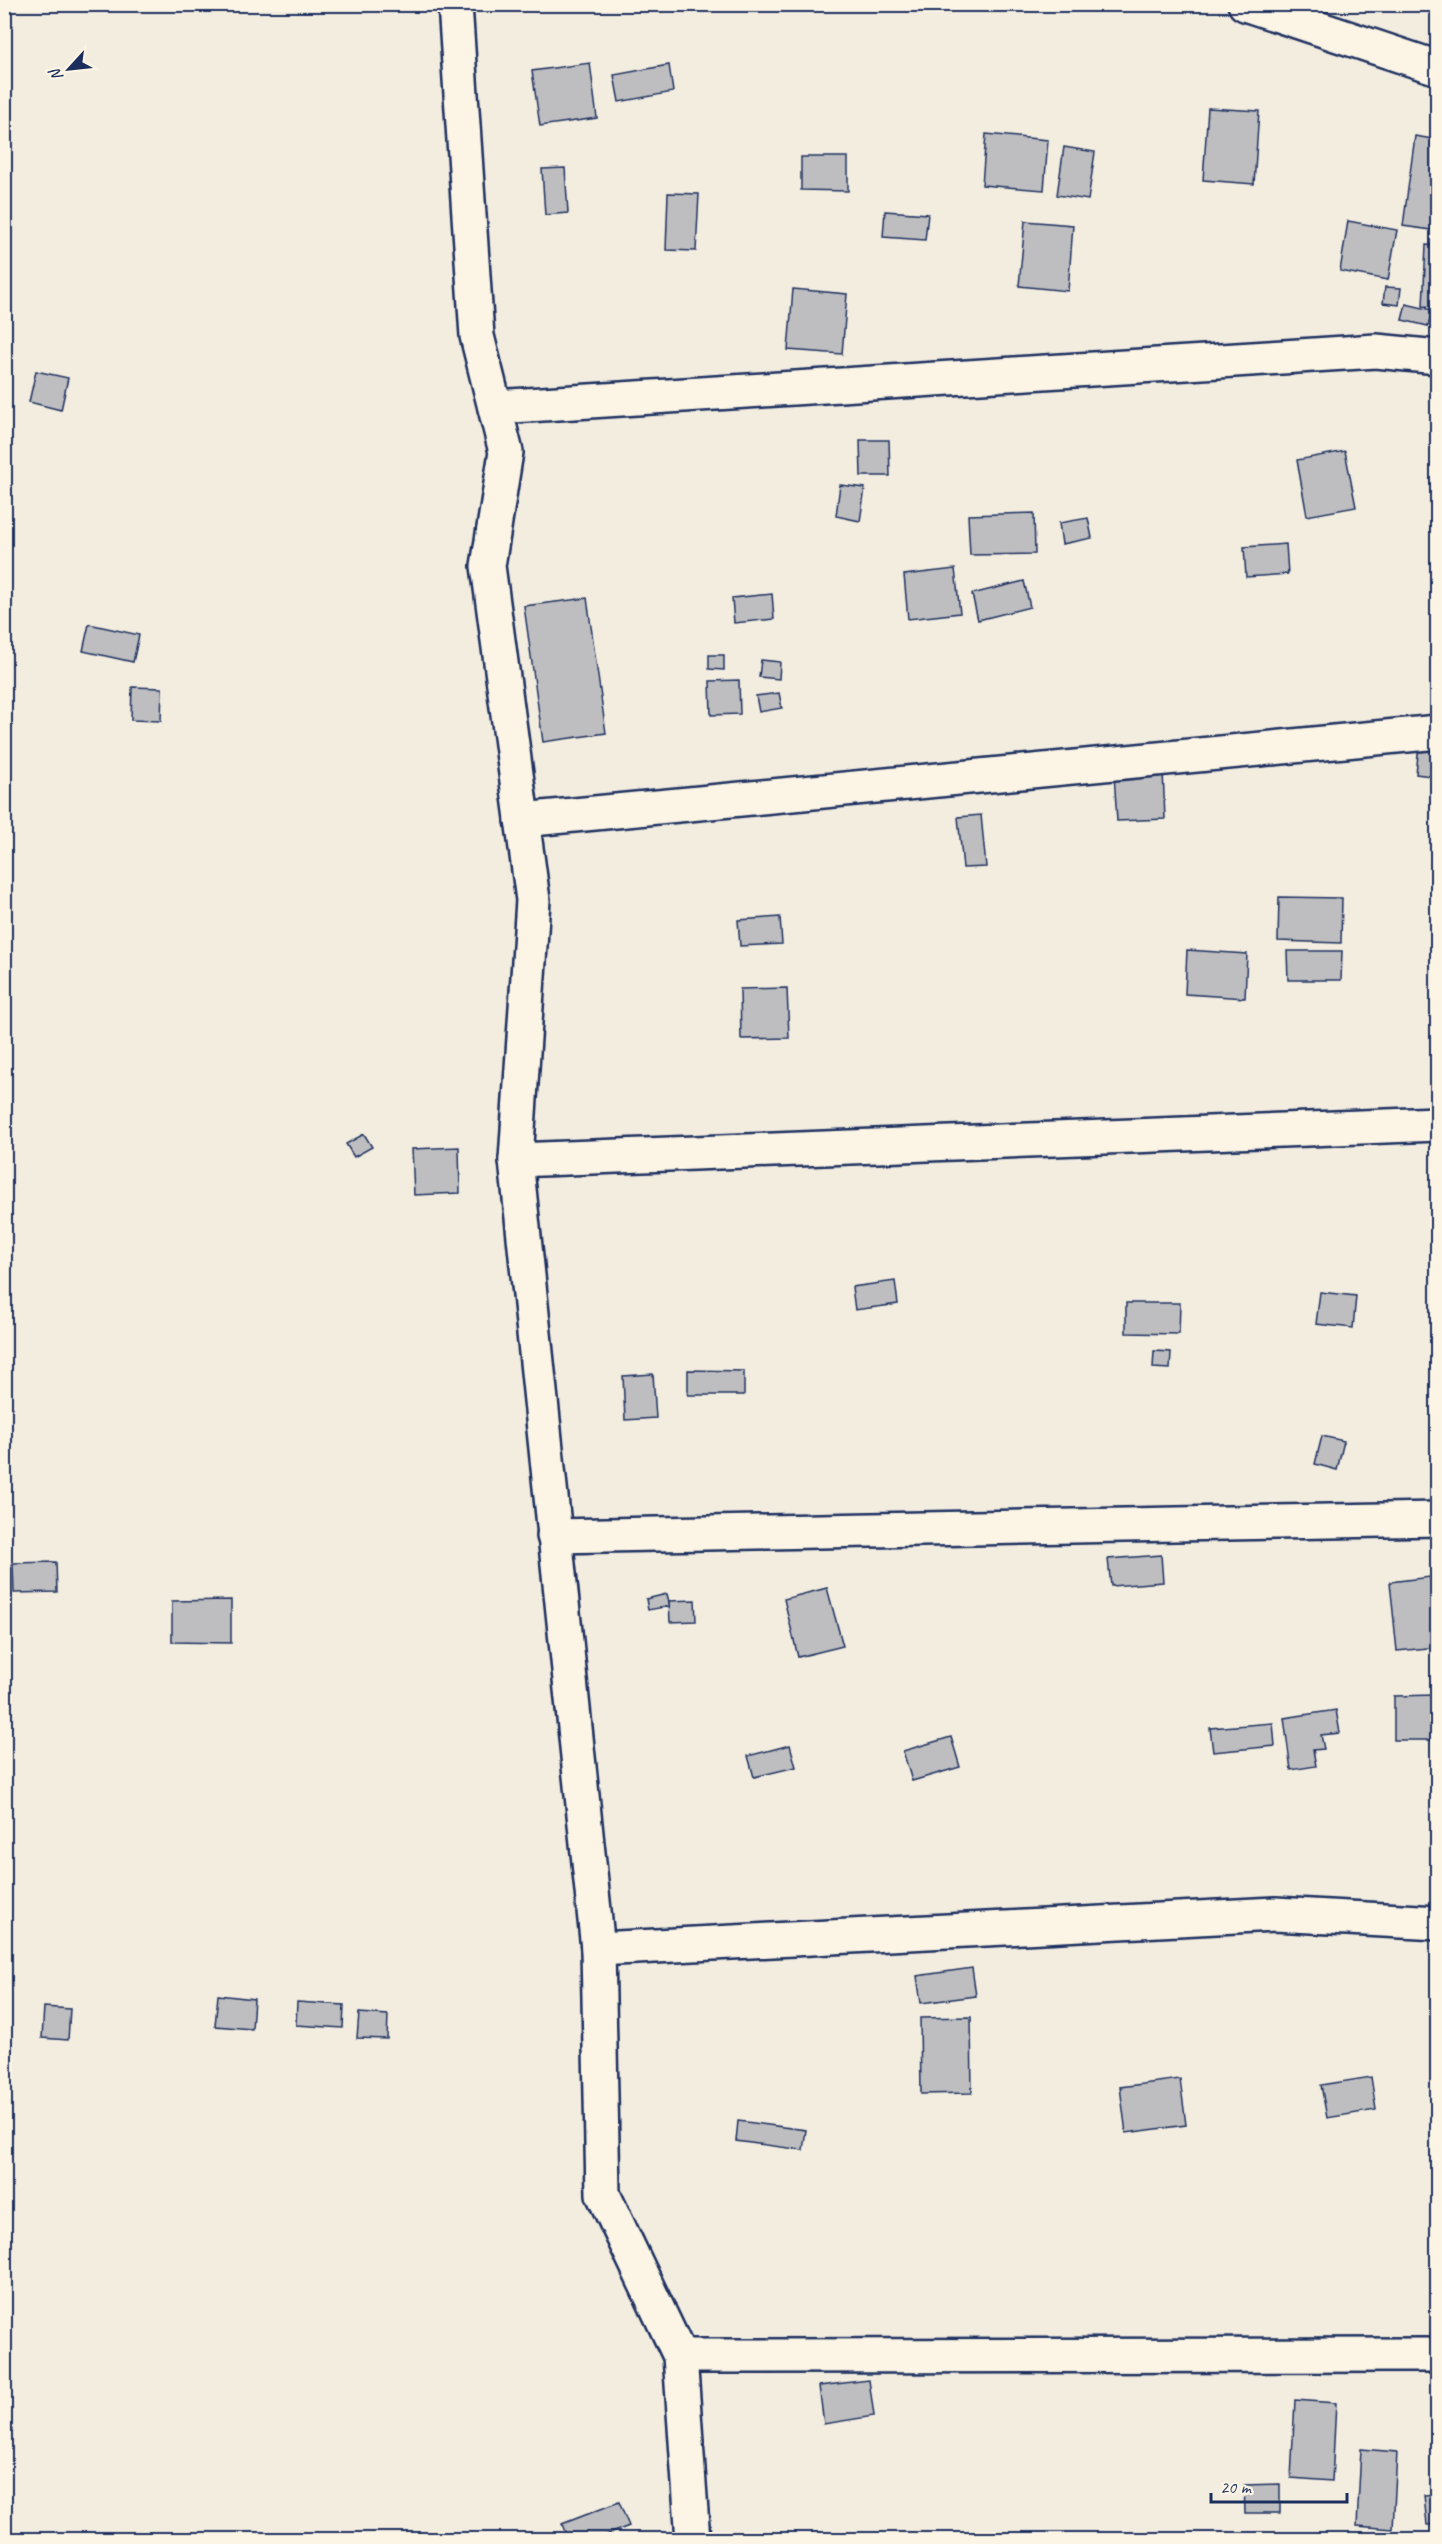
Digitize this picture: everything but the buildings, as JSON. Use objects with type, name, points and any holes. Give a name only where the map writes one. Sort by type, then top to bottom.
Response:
[{"type":"street","points":[[455,4],[477,336],[506,452],[488,566],[532,900],[516,1160],[598,1949],[603,2194],[680,2356],[693,2540]]},
{"type":"street","points":[[1245,4],[1437,68]]},
{"type":"street","points":[[495,407],[1376,351],[1437,357]]},
{"type":"street","points":[[522,820],[1437,732]]},
{"type":"street","points":[[516,1160],[1437,1124]]},
{"type":"street","points":[[554,1536],[1437,1519]]},
{"type":"street","points":[[598,1949],[1275,1914],[1437,1923]]},
{"type":"street","points":[[680,2356],[1437,2355]]}]
